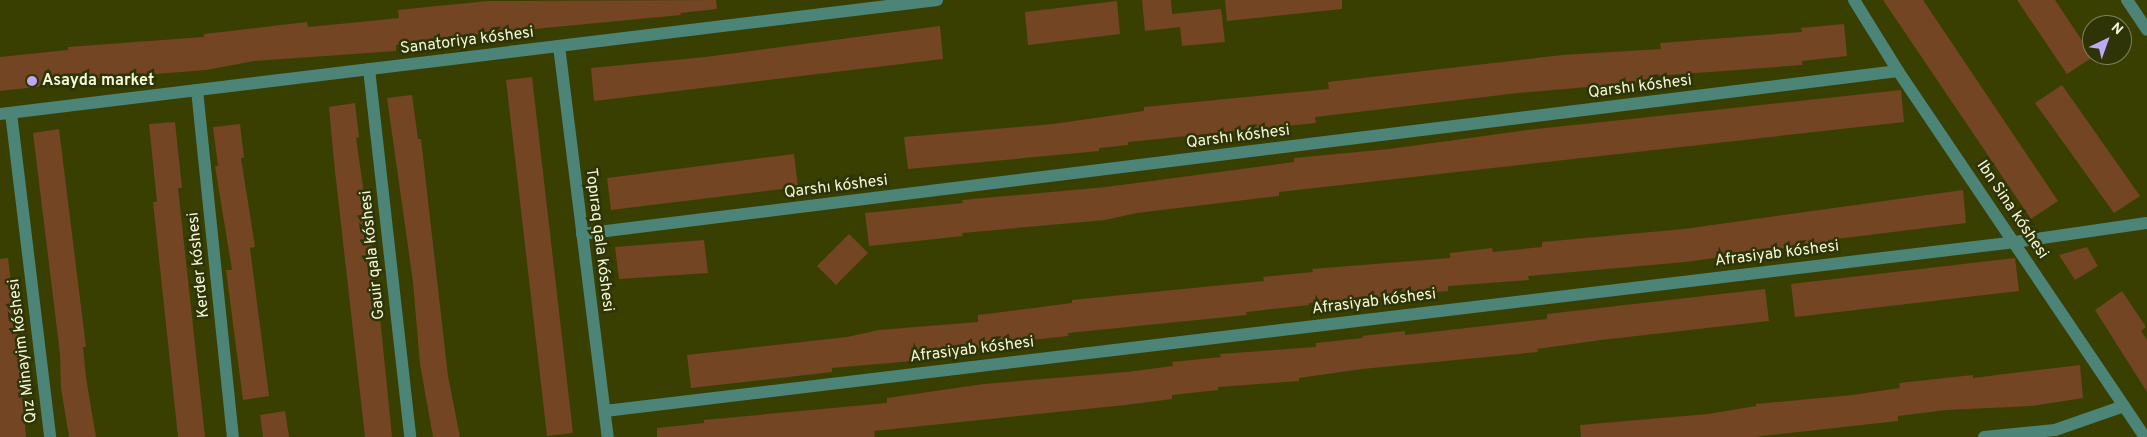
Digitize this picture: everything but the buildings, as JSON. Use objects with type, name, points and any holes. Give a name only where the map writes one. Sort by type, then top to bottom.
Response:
[{"type":"street","name":"Sanatoriya kóshesi","points":[[6,114],[937,0]]},
{"type":"street","name":"Ibn Sina kóshesi","points":[[1854,0],[1898,71],[2146,437]]},
{"type":"street","points":[[2127,0],[2147,30]]},
{"type":"street","name":"Topıraq qala kóshesi","points":[[559,46],[608,437]]},
{"type":"street","name":"Gauir qala kóshesi","points":[[369,69],[410,437]]},
{"type":"street","name":"Qarshı kóshesi","points":[[582,234],[1898,71]]},
{"type":"street","name":"Kerder kóshesi","points":[[197,90],[234,437]]},
{"type":"street","name":"Qız Minayim kóshesi","points":[[6,114],[50,437]]},
{"type":"street","name":"Afrasiyab kóshesi","points":[[605,411],[2015,242],[2147,223]]},
{"type":"street","points":[[1984,437],[2051,433],[2124,406]]},
{"type":"place","name":"Asayda market","points":[[32,81]]}]
